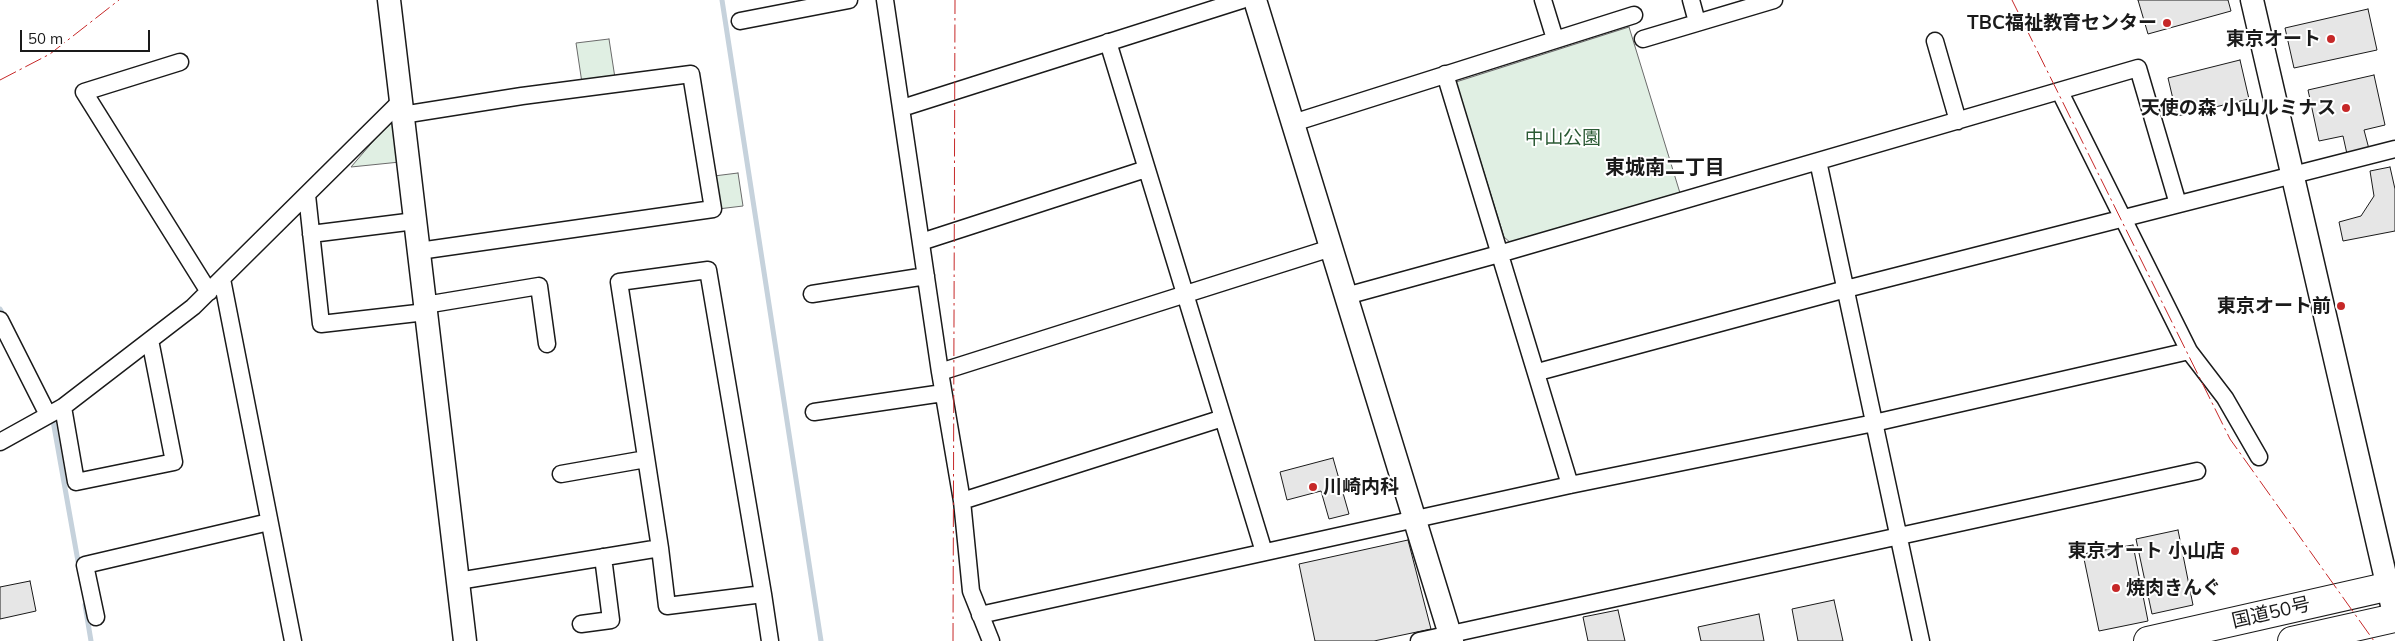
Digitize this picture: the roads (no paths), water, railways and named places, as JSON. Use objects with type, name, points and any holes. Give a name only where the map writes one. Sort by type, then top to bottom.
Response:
[{"type":"highway","name":"国道50号","points":[[2148,641],[2391,586]]},
{"type":"highway","name":"国道50号","points":[[2292,641],[2395,618]]},
{"type":"street","points":[[389,0],[465,641]]},
{"type":"street","points":[[740,21],[849,0]]},
{"type":"street","points":[[886,0],[943,393],[962,501],[971,591],[991,641]]},
{"type":"street","points":[[902,108],[1242,0]]},
{"type":"street","points":[[1254,0],[1451,638]]},
{"type":"street","points":[[1543,0],[1555,39]]},
{"type":"street","points":[[1690,0],[1697,22]]},
{"type":"street","points":[[1643,39],[1774,0]]},
{"type":"street","points":[[2252,0],[2391,586],[2395,618]]},
{"type":"street","points":[[1293,123],[1634,14]]},
{"type":"street","points":[[1935,41],[1958,121]]},
{"type":"street","points":[[1108,42],[1264,552]]},
{"type":"street","points":[[180,62],[84,92],[209,292]]},
{"type":"street","points":[[1346,296],[1499,254],[2138,68],[2178,204]]},
{"type":"street","points":[[0,442],[63,407],[193,307],[306,195],[402,108],[522,96],[691,74],[713,209],[419,251]]},
{"type":"street","points":[[1445,74],[1499,254],[1538,372],[1570,485]]},
{"type":"street","points":[[2060,92],[2124,218],[2188,351],[2225,398],[2259,457]]},
{"type":"street","points":[[1538,372],[1846,289],[2395,150]]},
{"type":"street","points":[[1818,161],[1921,641]]},
{"type":"street","points":[[922,242],[1146,169]]},
{"type":"street","points":[[306,195],[321,324],[426,308],[539,286],[546,344]]},
{"type":"street","points":[[311,234],[415,221]]},
{"type":"street","points":[[940,372],[1331,248]]},
{"type":"street","points":[[763,594],[667,606],[660,548],[619,282],[708,270],[763,594],[770,641]]},
{"type":"street","points":[[812,294],[926,276]]},
{"type":"street","points":[[222,279],[293,641]]},
{"type":"street","points":[[0,320],[48,415]]},
{"type":"street","points":[[63,407],[76,482],[174,462],[150,340]]},
{"type":"street","points":[[980,615],[1570,485],[1874,423],[2188,351]]},
{"type":"street","points":[[814,412],[943,393]]},
{"type":"street","points":[[962,501],[1223,418]]},
{"type":"street","points":[[561,474],[646,459]]},
{"type":"street","points":[[1420,641],[1451,638],[2196,472]]},
{"type":"street","points":[[96,617],[86,566],[270,522]]},
{"type":"street","points":[[458,581],[660,548]]},
{"type":"street","points":[[581,624],[611,620],[603,557]]},
{"type":"waterway","points":[[722,0],[821,641]]},
{"type":"waterway","points":[[0,309],[5,318]]},
{"type":"waterway","points":[[52,415],[79,567]]},
{"type":"waterway","points":[[85,605],[91,641]]},
{"type":"place","name":"TBC福祉教育センター","points":[[2167,23]]},
{"type":"place","name":"東京オート","points":[[2331,39]]},
{"type":"place","name":"天使の森 小山ルミナス","points":[[2346,108]]},
{"type":"place","name":"東京オート前","points":[[2341,306]]},
{"type":"place","name":"川崎内科","points":[[1313,487]]},
{"type":"place","name":"東京オート 小山店","points":[[2235,551]]},
{"type":"place","name":"焼肉きんぐ","points":[[2116,588]]},
{"type":"district","name":"東城南二丁目","points":[[1665,168]]},
{"type":"park label","name":"中山公園","points":[[1563,138]]}]
